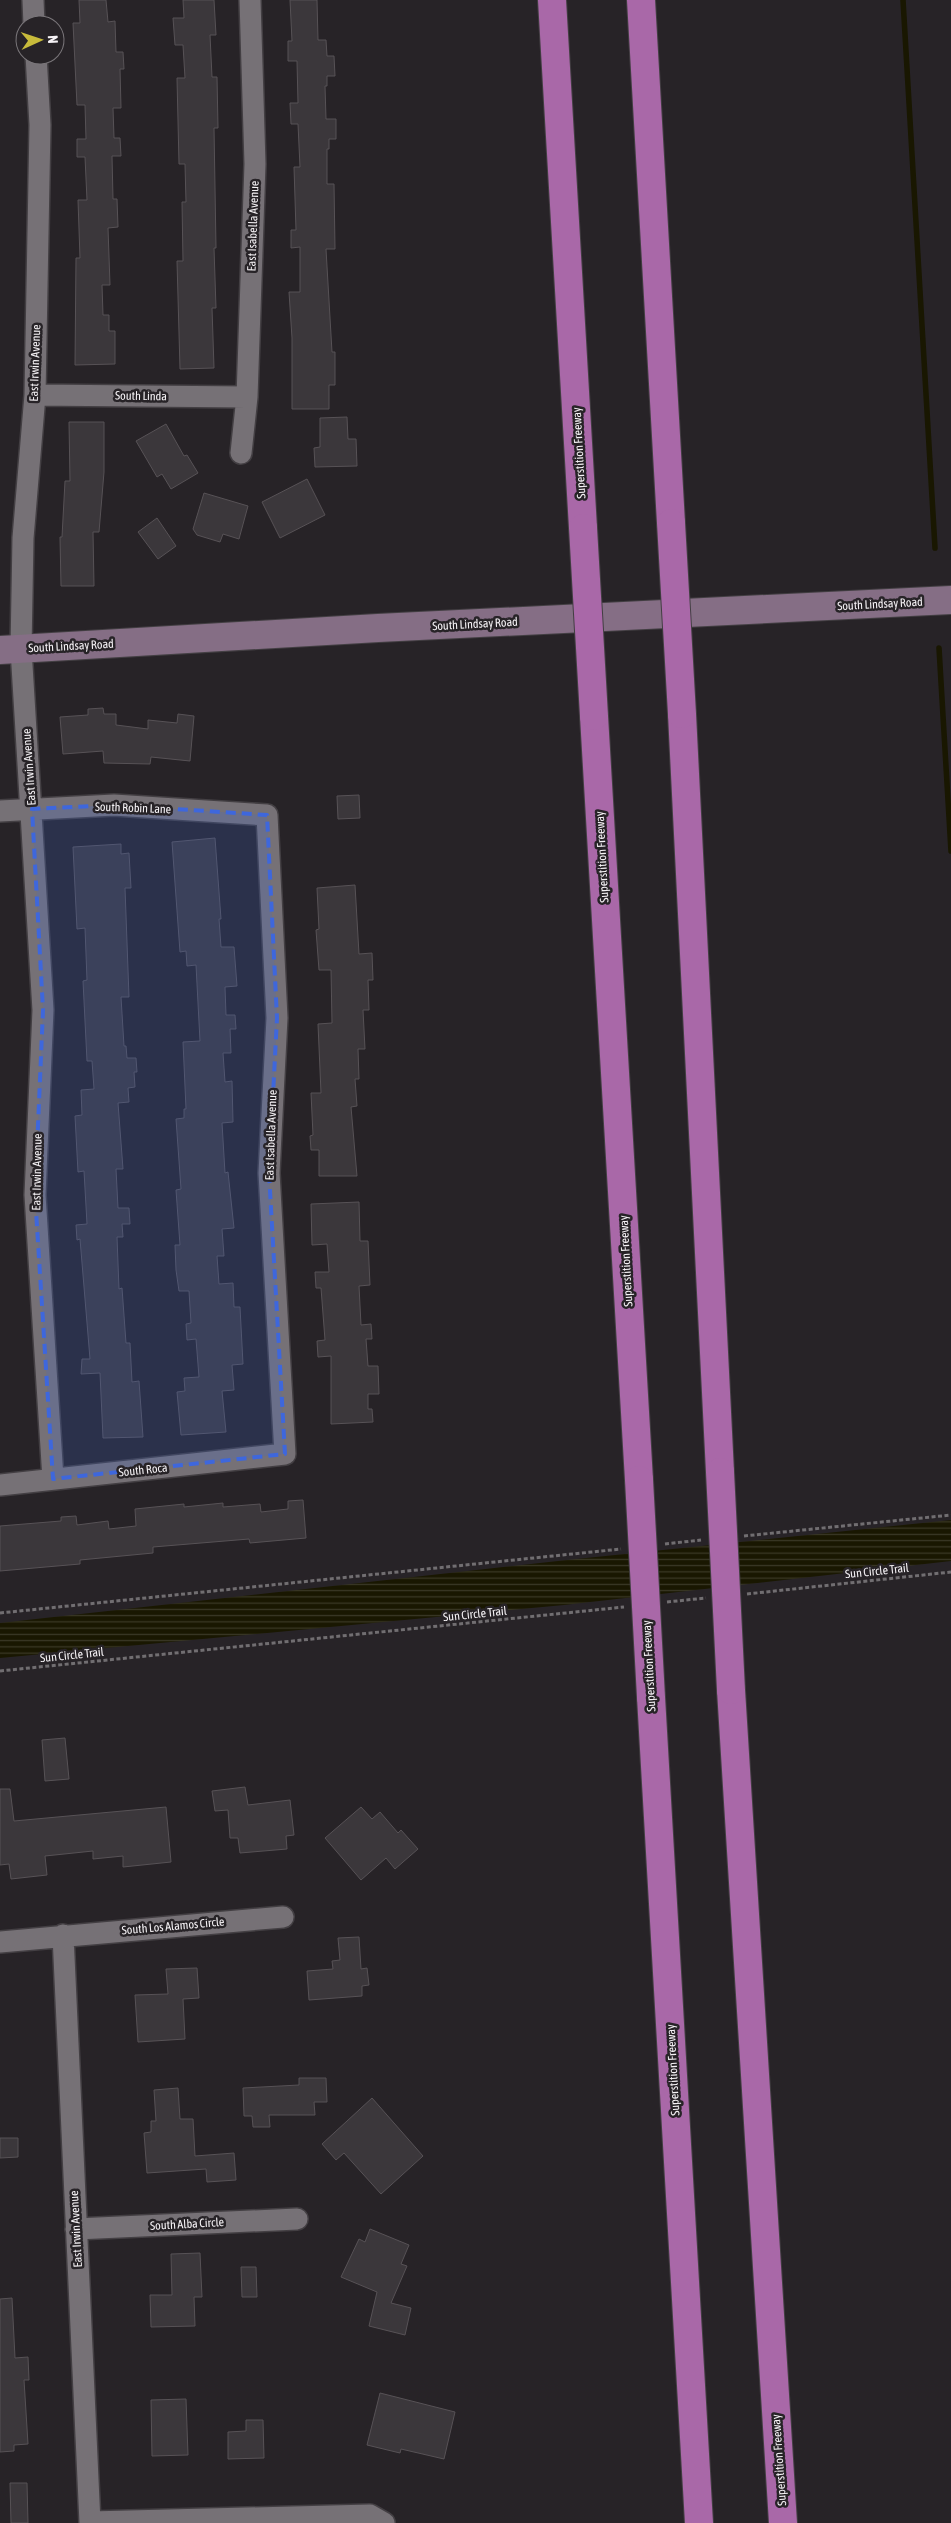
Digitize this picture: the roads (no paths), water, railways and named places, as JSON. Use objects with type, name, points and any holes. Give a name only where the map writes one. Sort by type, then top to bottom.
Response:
[{"type":"highway","name":"Superstition Freeway","points":[[552,0],[698,2523]]},
{"type":"highway","name":"Superstition Freeway","points":[[641,0],[682,714],[731,1690],[783,2523]]},
{"type":"main road","name":"South Lindsay Road","points":[[11,650],[378,628],[951,600]]},
{"type":"street","points":[[33,0],[34,15]]},
{"type":"street","name":"East Isabella Avenue","points":[[241,453],[247,397],[255,164],[250,0]]},
{"type":"street","name":"East Irwin Avenue","points":[[37,65],[40,124],[35,395],[11,650],[32,809],[43,1010],[35,1194],[53,1479]]},
{"type":"street","name":"South Linda","points":[[35,395],[247,397]]},
{"type":"street","name":"South Robin Lane","points":[[0,811],[114,805],[267,815]]},
{"type":"street","name":"East Isabella Avenue","points":[[267,815],[277,1018],[269,1173],[285,1454]]},
{"type":"street","name":"South Roca","points":[[0,1485],[285,1454]]},
{"type":"street","name":"South Los Alamos Circle","points":[[0,1942],[282,1917]]},
{"type":"street","name":"East Irwin Avenue","points":[[63,1935],[90,2522]]},
{"type":"street","name":"South Alba Circle","points":[[76,2229],[297,2219]]},
{"type":"street","points":[[90,2522],[370,2515],[384,2523]]},
{"type":"waterway","points":[[903,0],[935,548]]},
{"type":"waterway","points":[[939,648],[951,851]]}]
